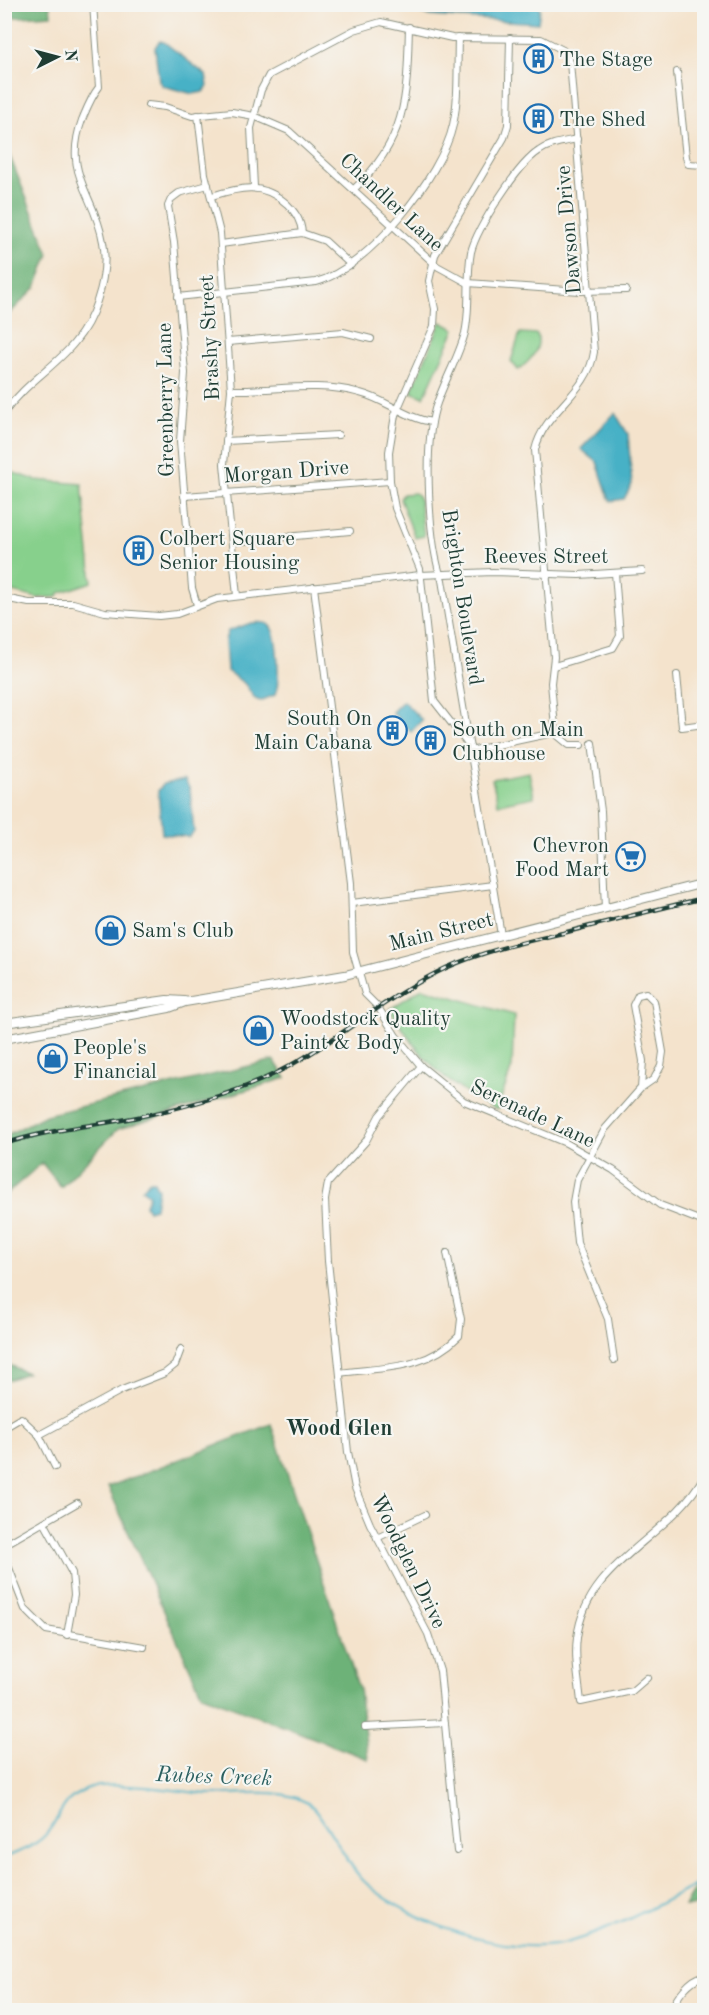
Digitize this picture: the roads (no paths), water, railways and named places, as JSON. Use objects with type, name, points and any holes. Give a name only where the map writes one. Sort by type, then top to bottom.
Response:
[{"type":"main road","name":"Main Street","points":[[4,1039],[169,1008],[185,1002],[357,971],[705,884]]},
{"type":"main road","name":"Main Street","points":[[4,1023],[167,1000],[185,1002]]},
{"type":"street","points":[[4,412],[19,395],[45,374],[75,344],[97,303],[103,280],[103,243],[80,178],[76,154],[78,131],[92,96],[99,87],[93,4]]},
{"type":"street","name":"Dawson Drive","points":[[254,187],[250,135],[265,81],[281,67],[366,24],[389,23],[458,38],[541,39],[563,50],[572,72],[594,333],[590,369],[583,384],[546,424],[535,450],[554,666],[551,682],[555,722],[552,731]]},
{"type":"street","points":[[354,189],[386,151],[403,115],[407,89],[409,27]]},
{"type":"street","points":[[178,297],[316,282],[333,277],[351,265],[392,224],[421,190],[450,135],[455,112],[458,38]]},
{"type":"street","points":[[510,38],[509,119],[506,132],[433,262],[429,281],[435,309],[434,326],[398,409],[390,440],[390,480],[395,507],[418,561],[434,701],[470,749],[552,731],[569,745],[581,745]]},
{"type":"street","points":[[677,72],[686,158],[688,164],[705,165]]},
{"type":"street","name":"Chandler Lane","points":[[148,105],[198,115],[232,112],[254,116],[289,131],[433,262],[468,283],[589,291],[626,290]]},
{"type":"street","name":"Brashy Street","points":[[198,115],[220,244],[228,342],[231,390],[226,441],[227,492],[237,596]]},
{"type":"street","name":"Brighton Boulevard","points":[[501,934],[440,573],[430,486],[432,422],[465,333],[471,253],[476,238],[522,164],[546,147],[577,139]]},
{"type":"street","name":"Greenberry Lane","points":[[197,605],[192,588],[180,441],[185,373],[168,206],[179,193],[208,184]]},
{"type":"street","points":[[212,196],[254,187],[270,191],[288,205],[299,220],[302,233]]},
{"type":"street","points":[[220,244],[302,233],[325,242],[351,265]]},
{"type":"street","points":[[228,342],[343,332],[371,339]]},
{"type":"street","points":[[231,390],[318,386],[360,393],[406,414],[432,422]]},
{"type":"street","points":[[226,441],[339,435]]},
{"type":"street","name":"Morgan Drive","points":[[184,496],[390,480]]},
{"type":"street","points":[[232,542],[350,531]]},
{"type":"street","name":"Reeves Street","points":[[4,598],[29,603],[73,603],[105,612],[159,616],[177,614],[197,605],[237,596],[440,573],[546,574],[642,571]]},
{"type":"street","points":[[554,666],[613,648],[620,636],[615,573]]},
{"type":"street","name":"Serenade Lane","points":[[314,587],[351,883],[352,944],[364,994],[378,1007],[396,1036],[421,1066],[464,1101],[554,1138],[589,1156],[660,1204],[705,1222]]},
{"type":"street","points":[[677,675],[682,727],[705,724]]},
{"type":"street","points":[[592,743],[601,811],[605,909]]},
{"type":"street","points":[[351,903],[493,885]]},
{"type":"street","points":[[615,1360],[608,1319],[582,1256],[575,1230],[574,1191],[589,1156],[609,1123],[641,1088],[654,1079],[663,1059],[654,1001],[646,993],[638,995],[633,1005],[643,1061],[641,1088]]},
{"type":"street","name":"Woodglen Drive","points":[[421,1066],[379,1116],[366,1141],[328,1183],[325,1200],[328,1261],[348,1452],[355,1488],[377,1538],[428,1634],[440,1671],[458,1851]]},
{"type":"street","points":[[340,1372],[422,1362],[442,1351],[459,1336],[461,1319],[447,1253]]},
{"type":"street","points":[[39,1436],[129,1386],[165,1373],[175,1365],[181,1349]]},
{"type":"street","points":[[4,1428],[21,1418],[39,1436],[55,1467]]},
{"type":"street","points":[[647,1678],[632,1691],[580,1702],[576,1639],[585,1602],[616,1564],[682,1509],[705,1476]]},
{"type":"street","points":[[4,1545],[77,1503]]},
{"type":"street","points":[[377,1538],[425,1515]]},
{"type":"street","points":[[44,1522],[72,1573],[74,1595],[67,1635]]},
{"type":"street","points":[[4,1556],[22,1601],[31,1615],[46,1630],[144,1647]]},
{"type":"street","points":[[364,1727],[445,1723]]},
{"type":"street","points":[[671,2010],[684,1990],[698,1977],[705,1976]]},
{"type":"water","points":[[536,4],[540,8],[538,23],[431,16],[401,7],[382,5]]},
{"type":"water","points":[[159,41],[164,42],[206,75],[208,86],[203,92],[193,94],[163,86],[159,81],[155,48]]},
{"type":"water","points":[[615,413],[628,434],[632,484],[624,499],[610,501],[597,462],[581,449]]},
{"type":"water","points":[[251,623],[269,625],[277,648],[277,689],[275,695],[260,701],[255,699],[245,684],[227,671],[225,640],[228,631]]},
{"type":"water","points":[[403,701],[422,720],[411,732],[392,712]]},
{"type":"water","points":[[185,780],[190,790],[194,832],[189,837],[162,834],[158,791],[163,784]]},
{"type":"water","points":[[150,1181],[154,1181],[158,1189],[155,1208],[148,1210],[145,1205],[149,1195],[142,1189]]},
{"type":"waterway","name":"Rubes Creek","points":[[4,1858],[27,1848],[43,1837],[69,1800],[75,1796],[94,1787],[114,1785],[211,1794],[268,1793],[295,1797],[314,1808],[351,1865],[366,1883],[385,1898],[434,1924],[462,1934],[518,1946],[545,1946],[587,1936],[704,1881]]},
{"type":"railway","points":[[4,1144],[52,1132],[162,1112],[233,1091],[274,1074],[299,1060],[420,981],[460,962],[519,944],[704,898]]},
{"type":"place","name":"The Stage","points":[[538,59]]},
{"type":"place","name":"The Shed","points":[[538,119]]},
{"type":"place","name":"Colbert Square Senior Housing","points":[[138,550]]},
{"type":"place","name":"South On Main Cabana","points":[[393,730]]},
{"type":"place","name":"South on Main Clubhouse","points":[[431,741]]},
{"type":"place","name":"Chevron Food Mart","points":[[630,857]]},
{"type":"place","name":"Sam's Club","points":[[111,930]]},
{"type":"place","name":"Woodstock Quality Paint & Body","points":[[259,1030]]},
{"type":"place","name":"People's Financial","points":[[52,1059]]},
{"type":"district","name":"Wood Glen","points":[[339,1427]]}]
